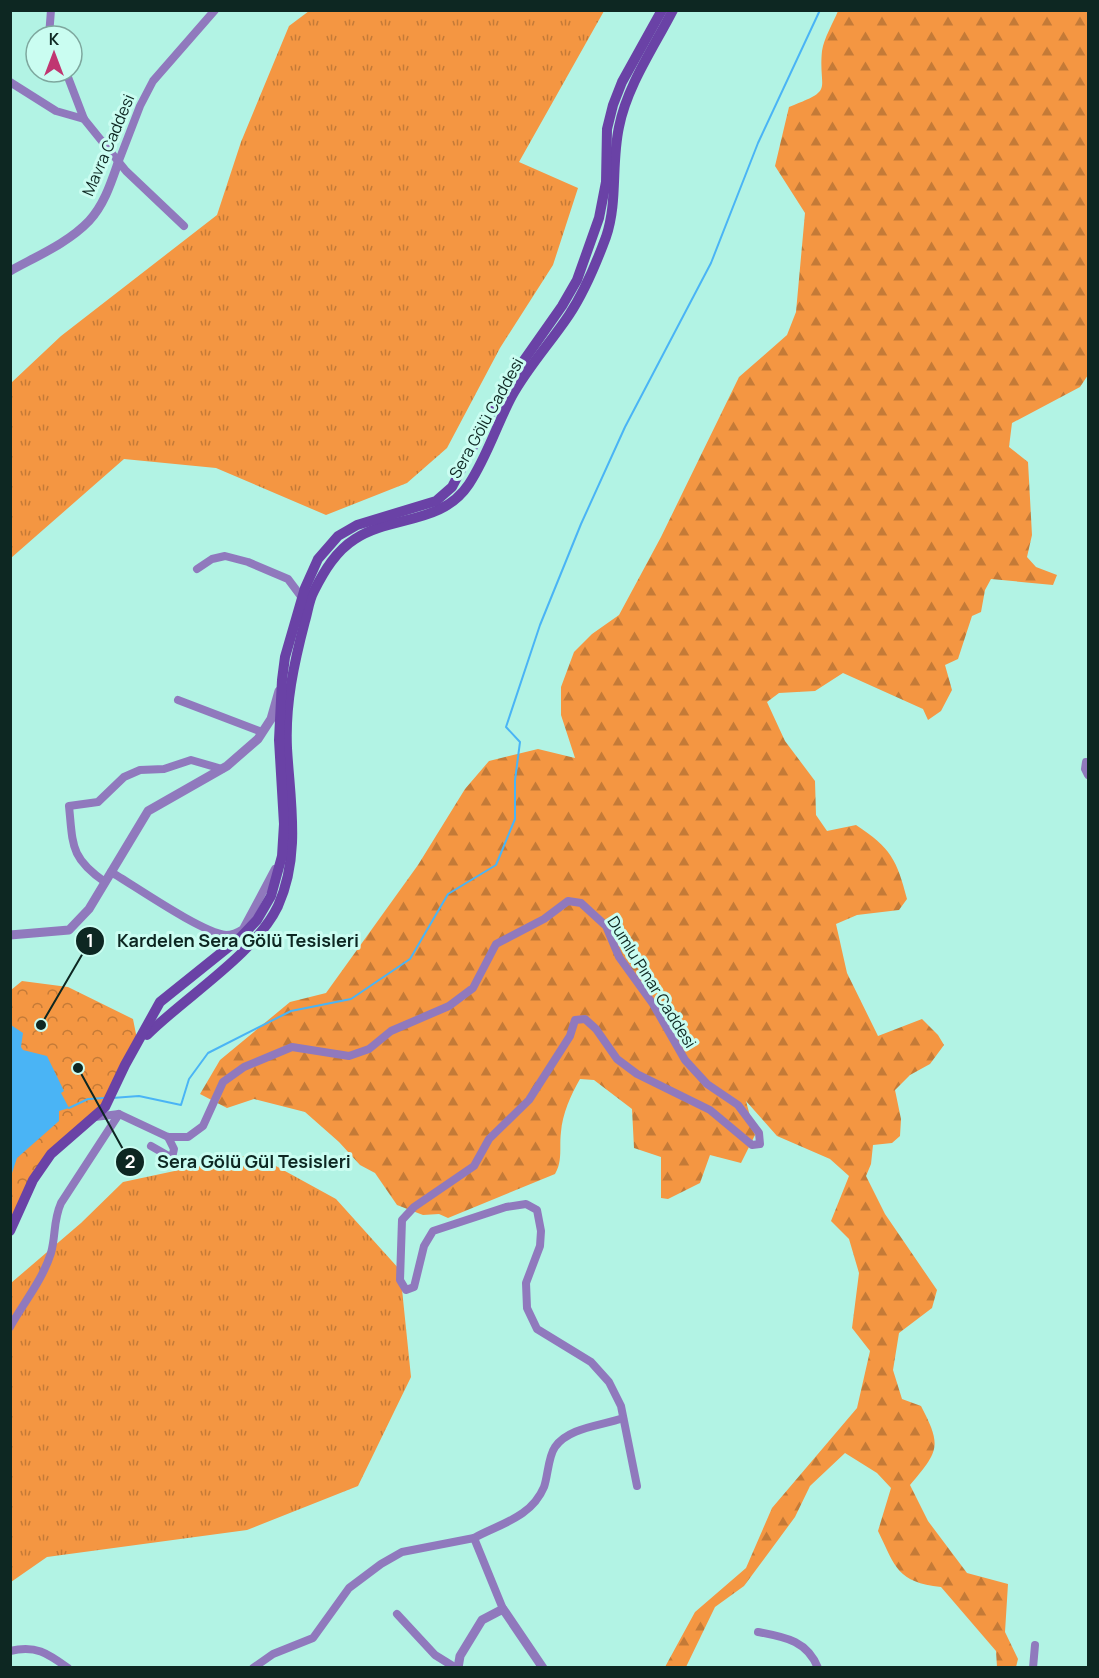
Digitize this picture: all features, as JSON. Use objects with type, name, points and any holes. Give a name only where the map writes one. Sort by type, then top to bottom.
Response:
[{"type":"main road","name":"Sera Gölü Caddesi","points":[[10,1231],[33,1180],[51,1154],[105,1107],[124,1065],[160,1002],[241,937],[257,920],[271,896],[282,856],[284,824],[279,740],[285,657],[302,598],[318,559],[338,536],[357,525],[435,501],[452,487],[470,458],[501,393],[562,306],[577,280],[599,218],[606,182],[608,129],[613,105],[622,82],[662,10]]},
{"type":"main road","name":"Sera Gölü Caddesi","points":[[138,1044],[169,1013],[225,968],[254,938],[277,908],[291,866],[294,829],[287,744],[293,666],[311,596],[325,570],[341,550],[357,537],[382,528],[421,519],[454,502],[469,484],[513,394],[582,294],[607,233],[612,210],[617,140],[624,110],[673,10]]},
{"type":"street","name":"Mavra Caddesi","points":[[10,271],[71,236],[90,220],[105,196],[140,106],[153,81],[214,10]]},
{"type":"street","points":[[10,82],[56,111],[84,119]]},
{"type":"street","points":[[71,84],[84,119],[118,163],[184,226]]},
{"type":"street","points":[[197,568],[212,559],[225,556],[248,562],[288,579],[309,608]]},
{"type":"street","points":[[10,935],[69,930],[89,909],[148,811],[222,769],[262,732],[271,720],[282,680],[293,666]]},
{"type":"street","points":[[178,700],[262,732]]},
{"type":"street","points":[[105,882],[88,870],[77,856],[69,806],[98,802],[124,777],[140,770],[164,769],[191,760],[222,769]]},
{"type":"street","points":[[1086,762],[1085,769],[1089,775]]},
{"type":"street","points":[[111,872],[218,933],[235,934],[243,929],[294,829]]},
{"type":"street","name":"Dumlu Pınar Caddesi","points":[[168,1137],[188,1137],[203,1126],[223,1082],[244,1067],[292,1047],[349,1056],[369,1048],[391,1031],[449,1006],[473,988],[496,944],[544,919],[568,901],[582,903],[606,926],[619,957],[653,1004],[685,1060],[707,1084],[738,1105],[759,1133],[760,1144],[752,1145],[710,1110],[637,1074],[617,1059],[585,1019],[575,1020],[570,1036],[529,1100],[489,1139],[474,1166],[414,1208],[402,1220],[400,1280],[406,1290],[414,1287],[424,1246],[433,1232],[506,1207],[526,1204],[537,1210],[541,1232],[540,1246],[526,1283],[527,1308],[537,1329],[591,1362],[609,1382],[621,1406],[637,1486]]},
{"type":"street","points":[[95,1117],[119,1114],[168,1137],[174,1149],[172,1158],[151,1146]]},
{"type":"street","points":[[10,1326],[43,1274],[52,1251],[54,1219],[61,1203],[119,1114]]},
{"type":"street","points":[[254,1668],[273,1654],[313,1638],[349,1588],[381,1564],[402,1552],[474,1538],[502,1527],[530,1508],[543,1489],[555,1447],[575,1432],[623,1418]]},
{"type":"street","points":[[474,1538],[503,1609],[543,1668]]},
{"type":"street","points":[[397,1614],[435,1654],[457,1668],[460,1656],[482,1620],[503,1609]]},
{"type":"street","points":[[758,1632],[790,1638],[806,1649],[818,1668]]},
{"type":"street","points":[[1033,1668],[1035,1645]]},
{"type":"street","points":[[10,1651],[27,1647],[42,1649],[68,1668]]},
{"type":"green space","points":[[309,11],[604,11],[519,162],[578,188],[553,265],[500,348],[447,448],[407,483],[326,515],[216,468],[124,459],[11,558],[11,383],[61,336],[217,215],[241,142],[289,26]]},
{"type":"green space","points":[[838,11],[1088,11],[1088,375],[1080,387],[1012,423],[1009,447],[1028,462],[1032,535],[1027,557],[1036,567],[1057,575],[1053,585],[991,579],[985,590],[981,612],[972,616],[958,659],[945,665],[952,690],[941,711],[928,720],[923,709],[843,673],[815,691],[779,693],[767,702],[785,741],[815,781],[816,815],[827,831],[856,825],[868,833],[891,856],[900,874],[907,899],[899,910],[857,915],[836,924],[847,973],[878,1036],[922,1019],[938,1035],[944,1045],[930,1064],[910,1075],[895,1090],[901,1119],[900,1136],[892,1143],[873,1145],[871,1164],[866,1176],[885,1214],[937,1290],[932,1308],[899,1333],[893,1370],[902,1399],[921,1406],[928,1419],[934,1440],[932,1456],[910,1485],[928,1521],[967,1573],[1008,1584],[1005,1632],[1018,1659],[1016,1667],[997,1667],[996,1651],[941,1587],[926,1585],[906,1577],[894,1564],[878,1531],[891,1488],[877,1473],[845,1453],[810,1486],[795,1517],[744,1586],[715,1607],[686,1667],[665,1667],[695,1612],[746,1568],[772,1508],[857,1408],[870,1351],[852,1328],[859,1273],[849,1239],[831,1221],[849,1176],[830,1159],[777,1136],[746,1101],[755,1135],[741,1163],[710,1155],[700,1183],[668,1199],[661,1198],[661,1157],[634,1148],[632,1109],[594,1080],[580,1079],[563,1119],[560,1159],[555,1174],[448,1218],[439,1214],[423,1215],[397,1205],[375,1173],[360,1165],[339,1142],[305,1112],[254,1099],[227,1108],[200,1094],[220,1060],[290,1002],[326,993],[418,865],[465,789],[489,761],[538,749],[575,758],[561,715],[561,687],[574,652],[592,634],[619,615],[661,537],[739,377],[787,335],[796,312],[805,213],[775,166],[789,107],[813,96],[822,88],[823,46]]},
{"type":"green space","points":[[22,981],[68,987],[133,1019],[138,1044],[105,1107],[51,1154],[11,1231],[11,990]]},
{"type":"green space","points":[[254,1154],[336,1199],[400,1270],[411,1377],[358,1486],[247,1530],[47,1557],[11,1582],[11,1283],[81,1223],[123,1182]]},
{"type":"water","points":[[11,1025],[23,1033],[21,1047],[23,1050],[47,1056],[64,1091],[61,1093],[69,1108],[59,1111],[59,1121],[17,1158],[11,1176]]},
{"type":"waterway","points":[[112,1098],[139,1096],[181,1105],[189,1079],[208,1053],[291,1011],[351,999],[410,959],[448,894],[496,865],[515,819],[515,780],[520,742],[506,727],[540,625],[581,524],[625,427],[711,263],[758,143],[820,10]]},
{"type":"waterway","points":[[69,1108],[88,1099],[104,1098]]},
{"type":"place","name":"Kardelen Sera Gölü Tesisleri","points":[[41,1025]]},
{"type":"place","name":"Sera Gölü Gül Tesisleri","points":[[78,1068]]}]
